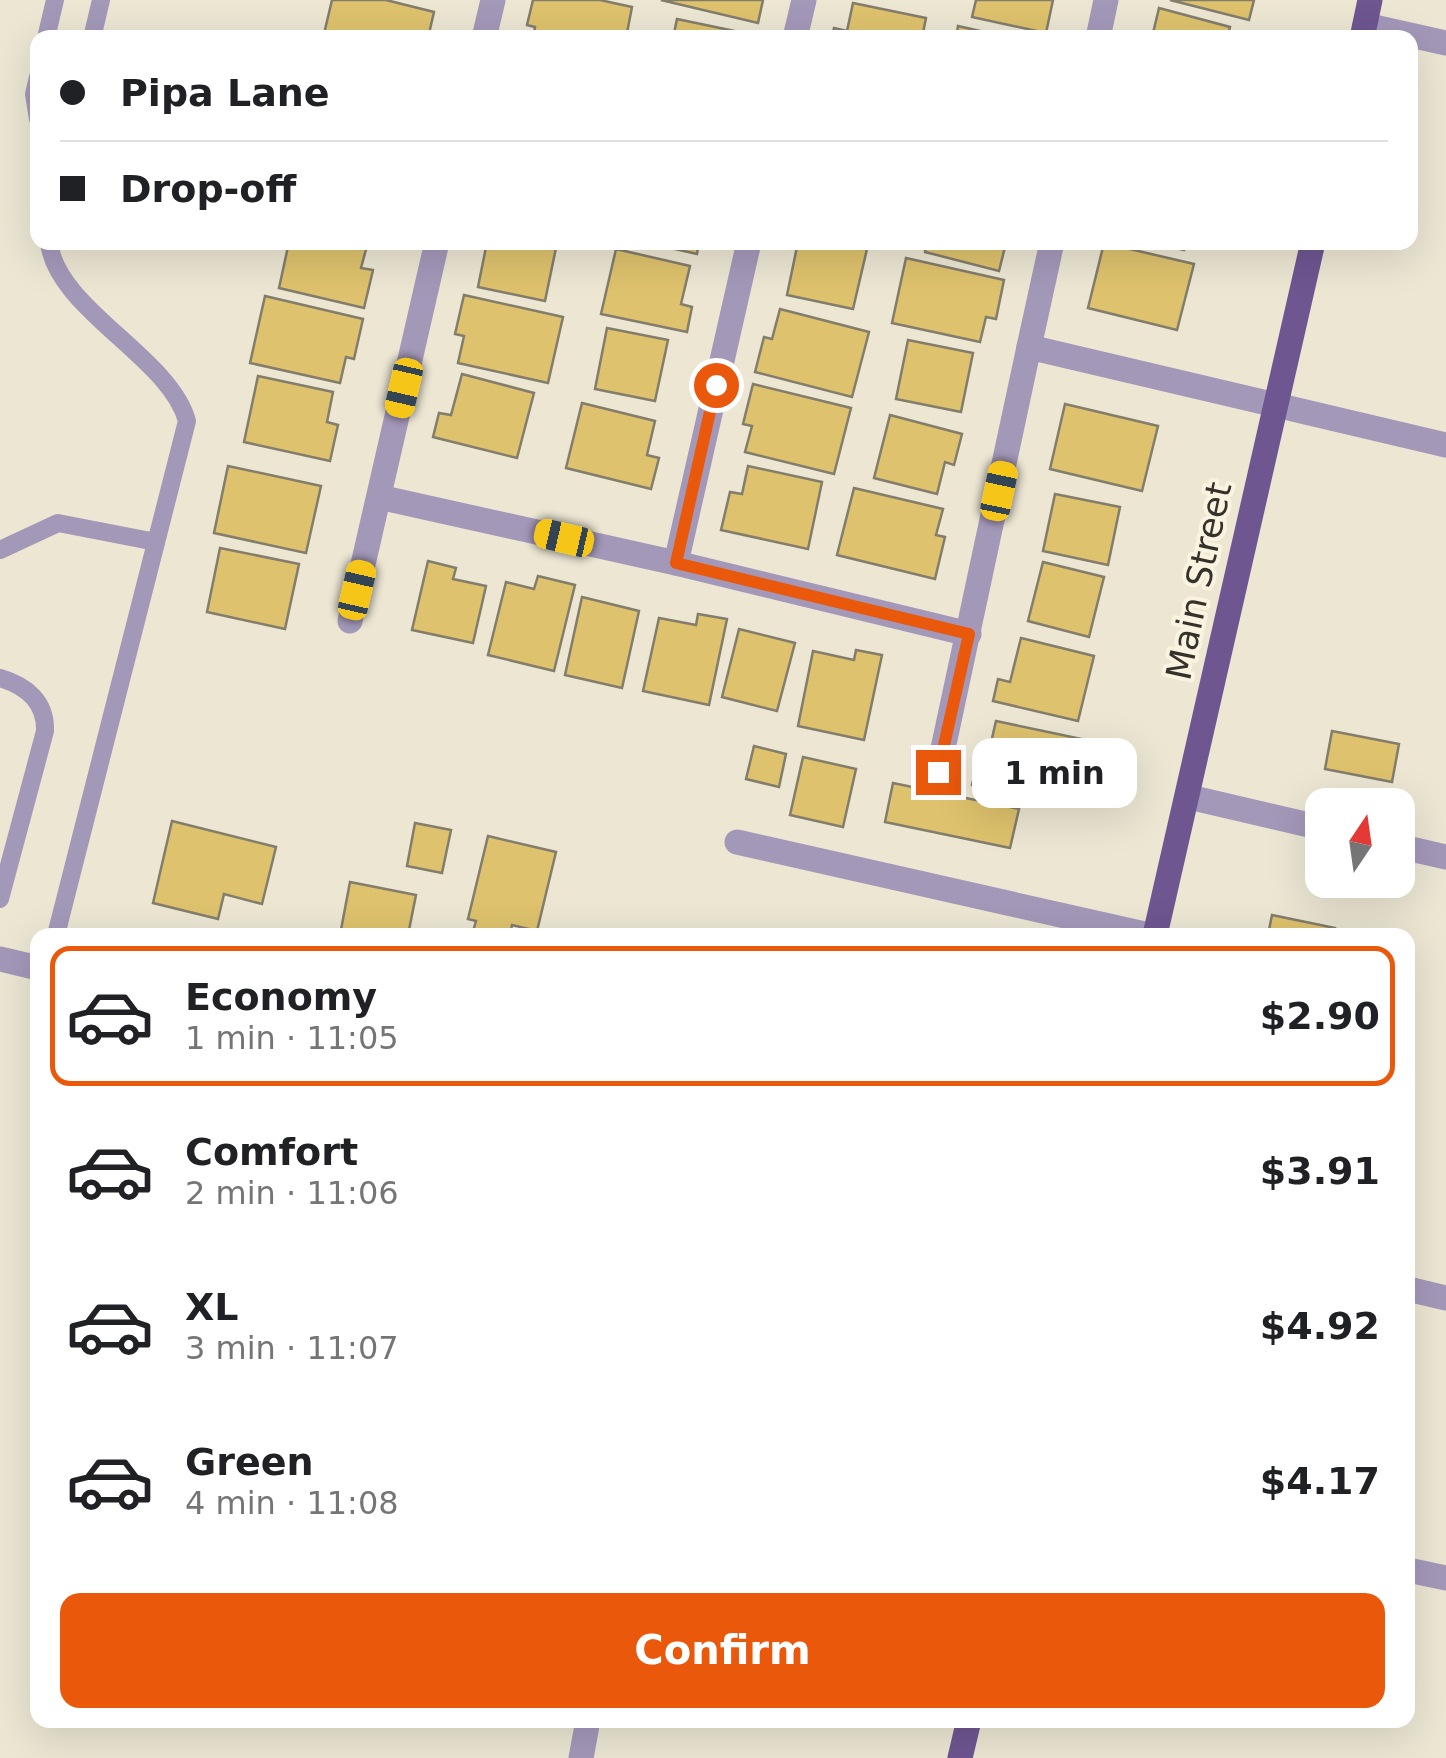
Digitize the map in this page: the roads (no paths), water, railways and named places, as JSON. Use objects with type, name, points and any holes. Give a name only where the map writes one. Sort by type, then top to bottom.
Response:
[{"type":"main road","name":"Main Street","points":[[1154,928],[1189,797],[1311,250]]},
{"type":"main road","points":[[960,1758],[967,1728]]},
{"type":"street","points":[[486,30],[493,0]]},
{"type":"street","points":[[797,30],[804,0]]},
{"type":"street","points":[[1100,30],[1106,0]]},
{"type":"street","points":[[1365,21],[1398,30]]},
{"type":"street","points":[[1418,35],[1446,43]]},
{"type":"street","points":[[350,621],[435,250]]},
{"type":"street","points":[[676,563],[746,250]]},
{"type":"street","points":[[938,772],[1050,250]]},
{"type":"street","points":[[1029,348],[1446,445]]},
{"type":"street","points":[[379,497],[969,634]]},
{"type":"street","points":[[1189,797],[1305,824]]},
{"type":"street","points":[[736,842],[1121,928]]},
{"type":"street","points":[[1415,850],[1446,857]]},
{"type":"street","points":[[0,960],[30,966]]},
{"type":"street","points":[[1415,1291],[1446,1298]]},
{"type":"street","points":[[1415,1571],[1446,1578]]},
{"type":"street","points":[[581,1758],[587,1728]]},
{"type":"lane","points":[[48,30],[55,0]]},
{"type":"lane","points":[[94,30],[100,0]]},
{"type":"lane","points":[[50,250],[51,264],[101,321],[170,387],[182,402],[187,421],[58,928]]},
{"type":"lane","points":[[0,550],[58,523],[156,542]]},
{"type":"lane","points":[[0,678],[26,691],[43,707],[45,731],[0,899]]}]
